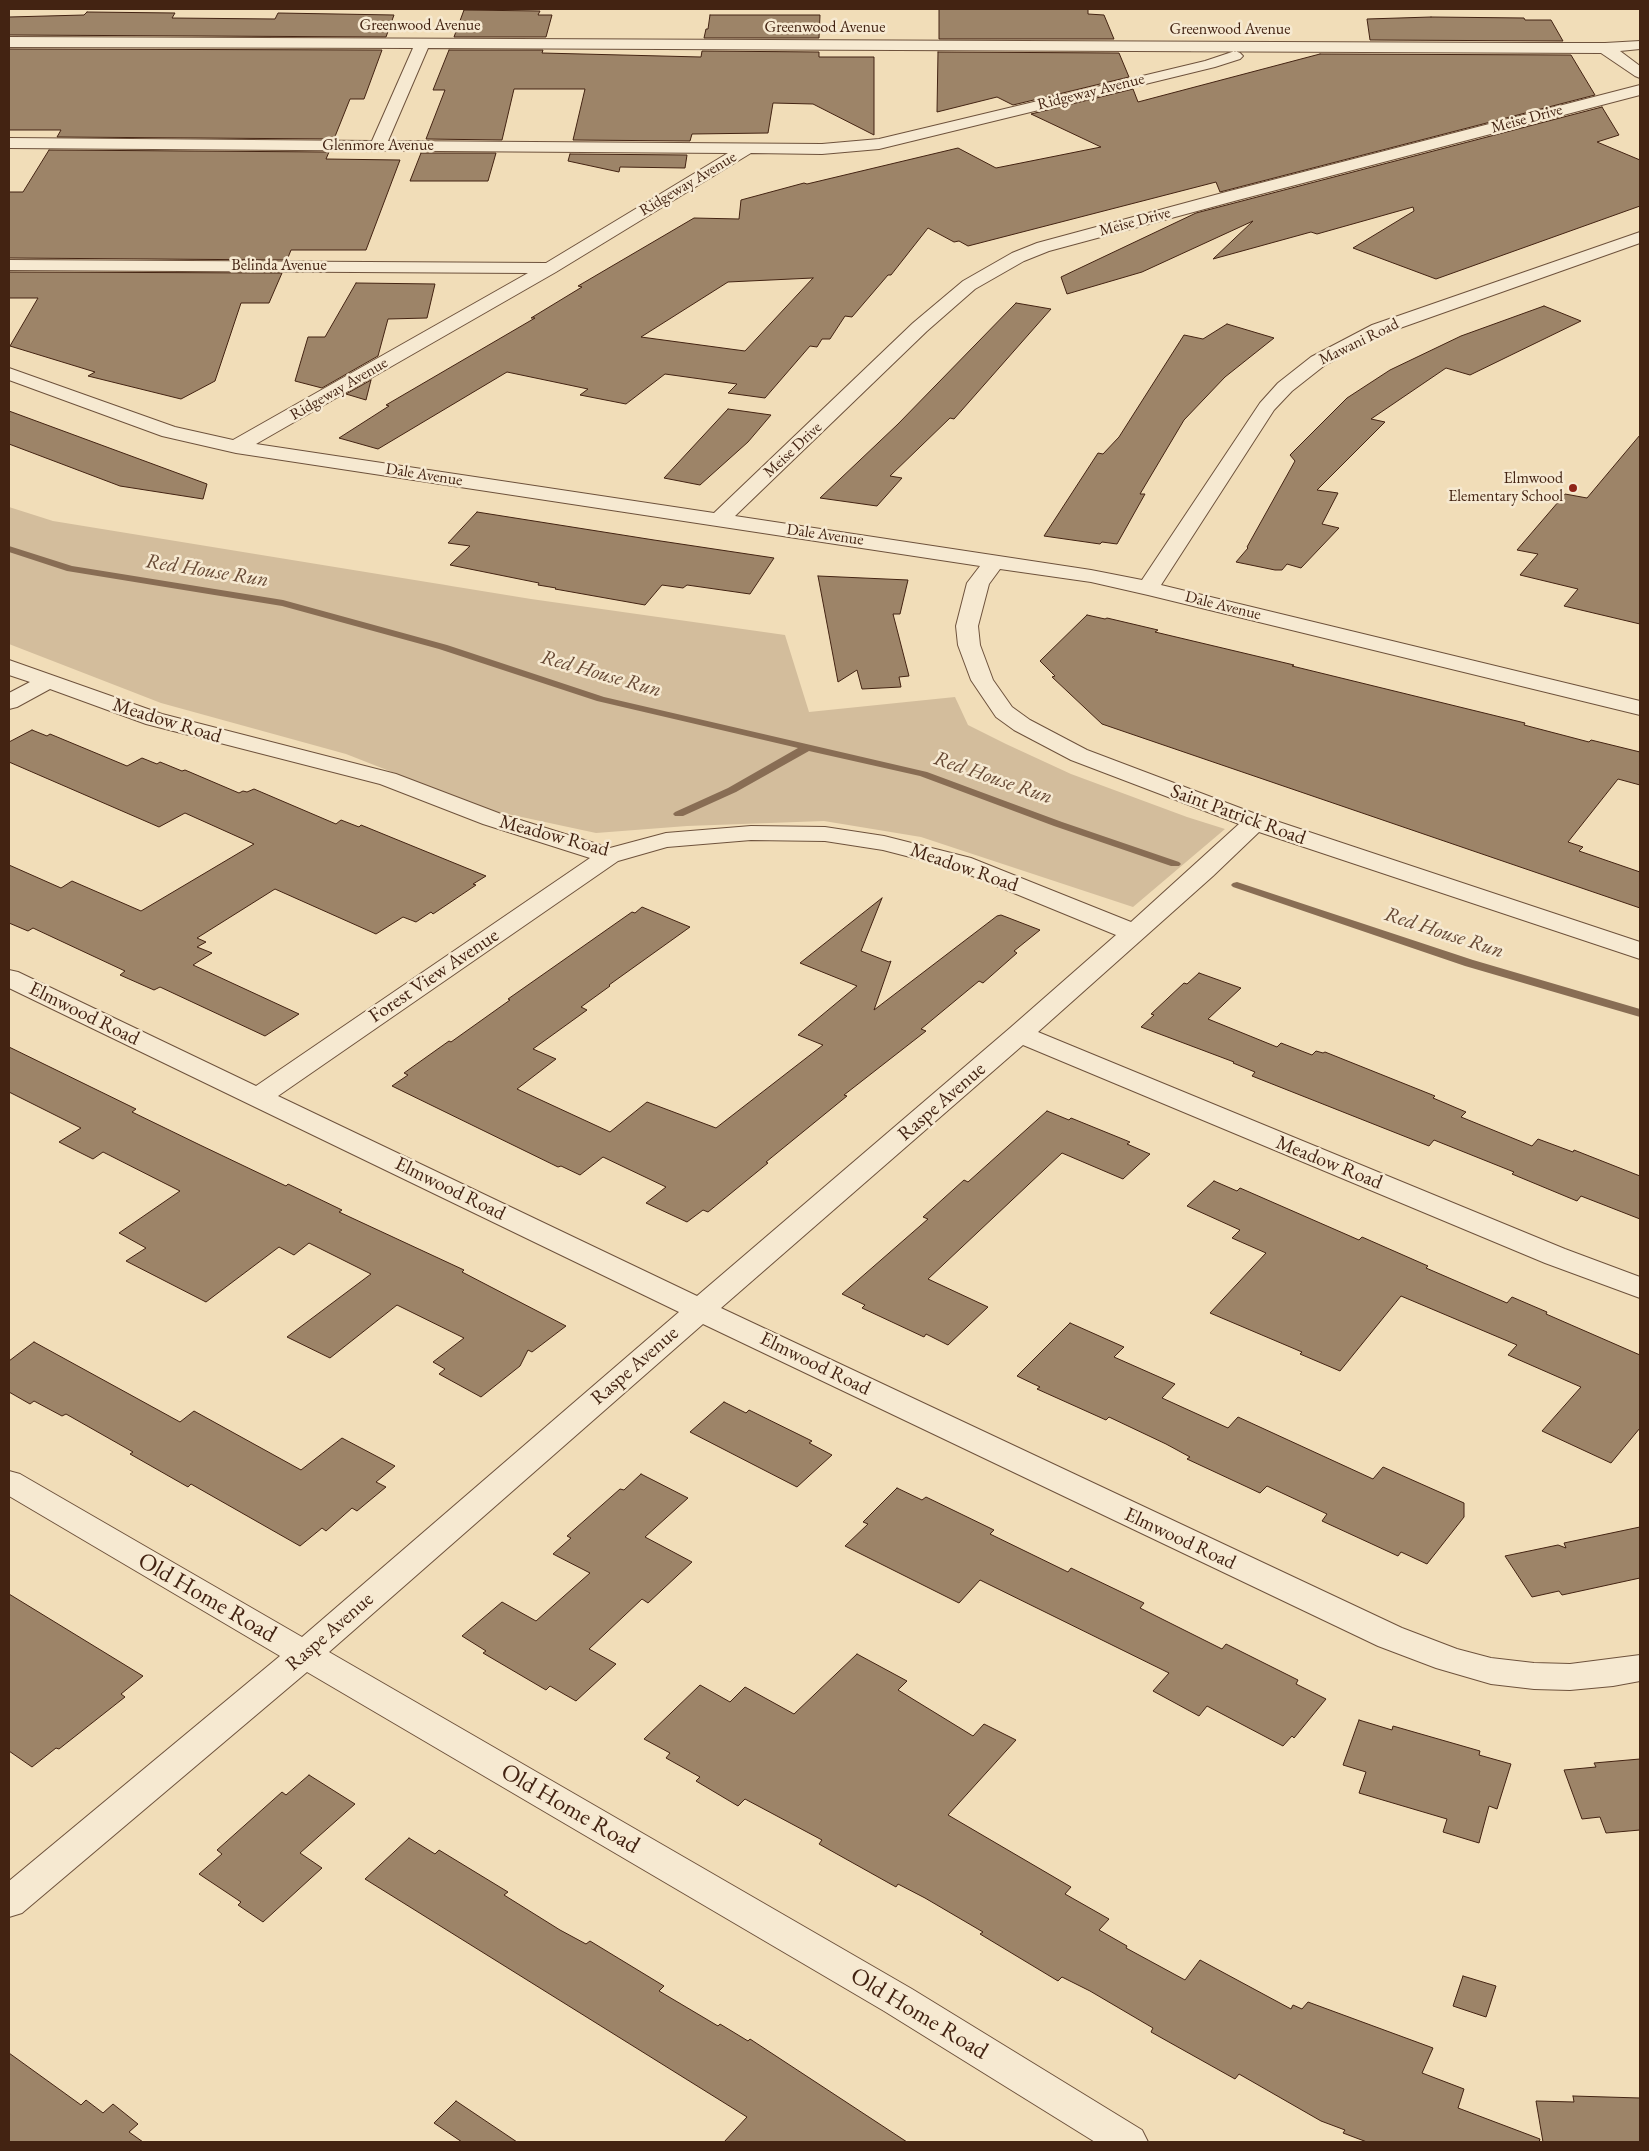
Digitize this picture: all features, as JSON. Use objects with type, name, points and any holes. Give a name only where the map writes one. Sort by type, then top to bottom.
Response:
[{"type":"street","name":"Greenwood Avenue","points":[[9,42],[1605,48],[1640,45]]},
{"type":"street","points":[[378,146],[422,44]]},
{"type":"street","name":"Ridgeway Avenue","points":[[236,447],[550,268],[748,148],[822,149],[879,144],[1210,64],[1232,57],[1246,47]]},
{"type":"street","points":[[1605,48],[1640,73]]},
{"type":"street","name":"Meise Drive","points":[[719,520],[920,327],[970,285],[1018,258],[1043,247],[1222,198],[1640,90]]},
{"type":"street","name":"Glenmore Avenue","points":[[9,143],[748,148]]},
{"type":"street","name":"Mawani Road","points":[[1148,588],[1267,407],[1285,387],[1318,361],[1379,329],[1640,237]]},
{"type":"street","name":"Belinda Avenue","points":[[9,265],[550,268]]},
{"type":"street","name":"Dale Avenue","points":[[9,374],[169,432],[236,447],[1091,576],[1148,588],[1640,708]]},
{"type":"street","name":"Saint Patrick Road","points":[[995,561],[978,583],[967,626],[969,645],[982,680],[1004,712],[1030,730],[1079,755],[1255,822],[1640,951]]},
{"type":"street","name":"Meadow Road","points":[[9,667],[154,719],[388,779],[492,819],[609,856],[666,840],[751,833],[825,834],[884,843],[962,863],[1134,933]]},
{"type":"street","points":[[9,702],[47,682]]},
{"type":"street","name":"Raspe Avenue","points":[[9,1902],[304,1655],[1020,1034],[1255,822]]},
{"type":"street","name":"Forest View Avenue","points":[[258,1097],[609,856]]},
{"type":"street","name":"Elmwood Road","points":[[9,978],[1390,1637],[1491,1671],[1534,1676],[1587,1675],[1640,1668]]},
{"type":"street","name":"Meadow Road","points":[[1020,1034],[1555,1256],[1640,1288]]},
{"type":"street","name":"Old Home Road","points":[[9,1482],[898,2000],[1128,2142]]},
{"type":"shaded area","points":[[9,507],[53,521],[531,599],[785,635],[809,712],[955,697],[968,725],[1006,744],[1071,774],[1225,829],[1133,907],[921,837],[824,821],[687,826],[596,833],[489,810],[346,754],[161,703],[9,644]]},
{"type":"building","points":[[939,9],[1088,9],[1088,14],[1104,15],[1114,39],[939,39]]},
{"type":"building","points":[[464,10],[540,11],[538,15],[552,15],[546,37],[454,37]]},
{"type":"building","points":[[87,12],[175,13],[172,18],[275,19],[278,13],[394,15],[386,37],[9,35],[9,17],[84,15]]},
{"type":"building","points":[[710,15],[820,15],[819,38],[704,38],[706,29],[708,29]]},
{"type":"building","points":[[1431,17],[1551,20],[1563,41],[1370,40],[1367,19]]},
{"type":"building","points":[[9,49],[382,50],[364,99],[350,99],[334,139],[57,137],[61,130],[9,130]]},
{"type":"building","points":[[449,50],[543,50],[542,53],[701,57],[702,51],[819,52],[819,57],[874,57],[874,135],[813,104],[773,103],[768,133],[692,134],[690,141],[573,140],[585,89],[514,89],[502,140],[426,139],[445,90],[433,90]]},
{"type":"building","points":[[938,52],[1119,53],[1129,77],[1013,105],[997,97],[937,112]]},
{"type":"building","points":[[1320,54],[1571,55],[1595,95],[1220,192],[1216,182],[968,246],[959,241],[954,242],[928,228],[891,275],[888,275],[852,317],[845,316],[830,339],[822,339],[817,347],[810,346],[765,398],[728,393],[737,384],[665,374],[626,404],[580,395],[588,389],[507,372],[378,449],[339,438],[389,406],[386,405],[535,318],[531,318],[582,287],[578,286],[694,218],[739,219],[741,200],[804,183],[807,184],[958,148],[996,168],[1101,147],[1031,114],[1133,89],[1138,102]],"holes":[[[813,278],[745,351],[641,337],[728,282]]]},
{"type":"building","points":[[1602,107],[1619,135],[1597,142],[1640,160],[1640,206],[1436,279],[1353,248],[1414,211],[1413,207],[1317,234],[1311,232],[1213,259],[1253,221],[1142,272],[1067,294],[1061,277],[1196,213]]},
{"type":"building","points":[[49,150],[329,152],[326,159],[400,160],[366,250],[291,250],[287,260],[9,258],[9,192],[23,192]]},
{"type":"building","points":[[421,153],[496,153],[488,181],[410,181]]},
{"type":"building","points":[[570,154],[687,155],[685,168],[620,167],[619,172],[568,161]]},
{"type":"building","points":[[9,272],[282,273],[269,303],[241,303],[215,381],[181,399],[88,376],[95,372],[10,346],[38,298],[9,298]]},
{"type":"building","points":[[356,283],[435,284],[427,318],[388,319],[378,356],[322,388],[295,381],[308,337],[325,337]]},
{"type":"building","points":[[1016,303],[1051,309],[954,419],[950,418],[890,476],[902,478],[877,506],[820,498],[898,424]]},
{"type":"building","points":[[1544,306],[1581,321],[1470,375],[1446,368],[1371,419],[1385,422],[1317,490],[1338,493],[1322,524],[1339,528],[1301,568],[1287,564],[1282,570],[1275,570],[1236,562],[1248,548],[1295,461],[1290,455],[1347,398],[1390,370],[1461,336]]},
{"type":"building","points":[[1227,324],[1274,338],[1225,377],[1184,420],[1140,494],[1145,494],[1117,544],[1102,542],[1100,544],[1044,536],[1098,453],[1103,454],[1119,437],[1184,335],[1203,339]]},
{"type":"building","points":[[371,380],[366,400],[346,394]]},
{"type":"building","points":[[728,409],[771,415],[748,442],[700,485],[664,478]]},
{"type":"building","points":[[9,411],[207,484],[203,499],[120,486],[9,444]]},
{"type":"building","points":[[1640,435],[1640,624],[1564,606],[1578,589],[1520,575],[1538,554],[1517,550],[1565,494],[1587,498]]},
{"type":"building","points":[[477,512],[774,558],[750,594],[687,585],[683,588],[662,585],[645,605],[555,589],[538,585],[539,583],[450,565],[470,546],[448,543]]},
{"type":"building","points":[[818,576],[908,580],[900,614],[893,614],[909,676],[899,677],[901,687],[862,689],[857,670],[838,682]]},
{"type":"building","points":[[1087,615],[1158,630],[1155,632],[1525,723],[1524,725],[1589,742],[1591,740],[1640,752],[1640,785],[1618,779],[1568,842],[1583,847],[1579,851],[1640,872],[1640,908],[1102,724],[1052,677],[1055,676],[1040,661]]},
{"type":"building","points":[[32,730],[47,736],[50,734],[127,766],[142,758],[157,764],[160,762],[182,771],[185,770],[239,793],[254,789],[336,824],[341,820],[359,827],[361,825],[486,876],[433,914],[431,912],[416,922],[403,917],[376,934],[275,889],[197,938],[206,942],[197,947],[212,953],[193,965],[299,1014],[265,1036],[160,987],[154,990],[120,975],[125,971],[33,928],[28,931],[9,923],[9,865],[61,888],[72,881],[141,911],[254,844],[185,813],[159,827],[9,762],[9,742]]},
{"type":"building","points":[[882,898],[861,951],[889,962],[891,961],[874,1010],[997,916],[1001,915],[1040,930],[1014,951],[1017,953],[983,983],[979,981],[921,1029],[926,1031],[844,1095],[847,1096],[766,1162],[768,1163],[708,1212],[703,1210],[687,1222],[646,1203],[666,1187],[603,1157],[580,1175],[561,1166],[558,1167],[392,1086],[408,1075],[404,1073],[449,1041],[451,1042],[510,1000],[508,999],[632,912],[635,913],[642,907],[690,927],[609,985],[581,1007],[587,1010],[533,1049],[556,1059],[517,1089],[610,1132],[647,1102],[716,1128],[823,1045],[798,1035],[857,986],[800,963]]},
{"type":"building","points":[[1199,973],[1241,988],[1208,1019],[1277,1047],[1281,1043],[1312,1055],[1316,1051],[1325,1052],[1435,1096],[1433,1098],[1466,1112],[1461,1117],[1532,1146],[1538,1139],[1573,1152],[1574,1150],[1640,1176],[1640,1219],[1581,1196],[1577,1201],[1512,1174],[1514,1172],[1434,1140],[1429,1146],[1252,1076],[1255,1072],[1234,1062],[1141,1027],[1154,1015],[1151,1014],[1184,983],[1187,984]]},
{"type":"building","points":[[9,1047],[136,1109],[132,1112],[286,1186],[288,1184],[342,1210],[339,1212],[464,1270],[462,1272],[566,1326],[532,1352],[528,1350],[520,1366],[481,1397],[439,1374],[445,1369],[433,1362],[464,1338],[397,1305],[330,1358],[287,1337],[371,1274],[309,1243],[294,1255],[279,1247],[206,1302],[126,1261],[146,1248],[119,1233],[180,1191],[103,1152],[93,1159],[59,1142],[81,1128],[9,1092]]},
{"type":"building","points":[[1047,1111],[1069,1120],[1071,1118],[1130,1142],[1127,1144],[1150,1154],[1123,1179],[1062,1153],[928,1279],[988,1307],[948,1345],[926,1334],[924,1337],[862,1308],[865,1305],[842,1294],[928,1219],[923,1217],[964,1180],[968,1182]]},
{"type":"building","points":[[1214,1181],[1237,1191],[1240,1188],[1359,1240],[1362,1237],[1428,1266],[1426,1268],[1507,1303],[1512,1297],[1640,1355],[1640,1428],[1611,1463],[1542,1431],[1581,1387],[1508,1355],[1517,1345],[1401,1296],[1340,1371],[1300,1354],[1302,1352],[1210,1313],[1266,1253],[1232,1238],[1240,1230],[1187,1206]]},
{"type":"building","points":[[1070,1323],[1124,1347],[1114,1357],[1175,1384],[1162,1398],[1228,1428],[1238,1417],[1373,1479],[1383,1467],[1464,1503],[1464,1517],[1427,1564],[1401,1552],[1398,1556],[1322,1521],[1327,1514],[1267,1486],[1260,1493],[1187,1459],[1190,1457],[1166,1444],[1109,1417],[1106,1420],[1037,1389],[1040,1387],[1017,1376]]},
{"type":"building","points":[[34,1342],[180,1422],[194,1411],[301,1470],[342,1438],[395,1466],[376,1482],[386,1487],[357,1511],[352,1508],[326,1531],[322,1528],[300,1546],[191,1484],[188,1487],[130,1454],[133,1452],[66,1414],[62,1416],[34,1401],[30,1404],[9,1392],[9,1361]]},
{"type":"building","points":[[724,1402],[746,1413],[749,1410],[812,1441],[809,1443],[832,1455],[797,1487],[690,1432]]},
{"type":"building","points":[[641,1474],[688,1498],[645,1537],[692,1562],[648,1603],[642,1599],[589,1649],[616,1664],[576,1701],[550,1686],[546,1690],[483,1653],[486,1651],[462,1636],[502,1602],[536,1621],[590,1573],[553,1554],[571,1538],[567,1536],[620,1489],[624,1490]]},
{"type":"building","points":[[897,1488],[922,1500],[926,1497],[994,1530],[990,1534],[1068,1572],[1071,1568],[1144,1603],[1140,1608],[1222,1649],[1226,1644],[1298,1680],[1296,1684],[1326,1699],[1294,1738],[1292,1736],[1283,1746],[1207,1706],[1199,1716],[1153,1691],[1169,1673],[980,1580],[959,1603],[845,1546],[868,1524],[863,1522]]},
{"type":"building","points":[[1640,1527],[1640,1578],[1562,1595],[1559,1591],[1532,1597],[1505,1556],[1558,1545],[1566,1548],[1564,1543]]},
{"type":"building","points":[[9,1594],[143,1676],[121,1694],[125,1697],[59,1749],[56,1748],[32,1767],[9,1751]]},
{"type":"building","points":[[857,1654],[907,1681],[898,1690],[973,1736],[984,1724],[1016,1740],[948,1815],[1071,1887],[1065,1894],[1109,1919],[1099,1930],[1127,1946],[1126,1948],[1185,1980],[1200,1960],[1291,2009],[1293,2005],[1302,2009],[1308,2002],[1433,2048],[1422,2073],[1464,2089],[1458,2108],[1540,2139],[1539,2142],[1367,2142],[1343,2133],[1345,2130],[1321,2121],[1239,2074],[1235,2079],[1151,2032],[1153,2028],[1090,1991],[1062,1977],[1058,1981],[980,1934],[983,1932],[925,1898],[898,1884],[896,1887],[819,1844],[822,1840],[745,1799],[738,1806],[696,1781],[700,1777],[666,1758],[670,1753],[644,1739],[700,1685],[730,1702],[745,1687],[794,1714]]},
{"type":"building","points":[[1359,1720],[1392,1730],[1393,1726],[1480,1751],[1479,1755],[1511,1764],[1497,1809],[1489,1806],[1479,1843],[1443,1832],[1447,1819],[1359,1793],[1366,1772],[1343,1765]]},
{"type":"building","points":[[1640,1759],[1640,1830],[1606,1833],[1600,1817],[1582,1819],[1564,1770],[1596,1767],[1594,1763]]},
{"type":"building","points":[[309,1775],[355,1804],[300,1853],[322,1868],[263,1922],[238,1905],[241,1902],[199,1874],[222,1854],[217,1850],[282,1792],[286,1795]]},
{"type":"building","points":[[409,1838],[435,1854],[439,1850],[508,1892],[504,1895],[560,1930],[586,1944],[590,1941],[664,1986],[659,1991],[718,2026],[720,2024],[748,2041],[750,2039],[907,2142],[724,2142],[747,2117],[365,1879]]},
{"type":"building","points":[[1463,1976],[1496,1986],[1486,2017],[1453,2006]]},
{"type":"building","points":[[9,2053],[81,2105],[86,2100],[103,2113],[113,2104],[138,2124],[129,2132],[143,2142],[9,2142]]},
{"type":"building","points":[[1573,2096],[1640,2098],[1640,2142],[1543,2142],[1536,2101],[1574,2102]]},
{"type":"building","points":[[456,2101],[517,2142],[462,2142],[434,2123]]},
{"type":"waterway","name":"Red House Run","points":[[9,549],[70,569],[283,603],[443,647],[601,699],[808,747]]},
{"type":"waterway","points":[[679,814],[732,790],[808,747]]},
{"type":"waterway","name":"Red House Run","points":[[808,747],[923,774],[1058,824],[1175,864]]},
{"type":"waterway","name":"Red House Run","points":[[1237,885],[1469,963],[1640,1013]]},
{"type":"place","name":"Elmwood Elementary School","points":[[1573,488]]}]
